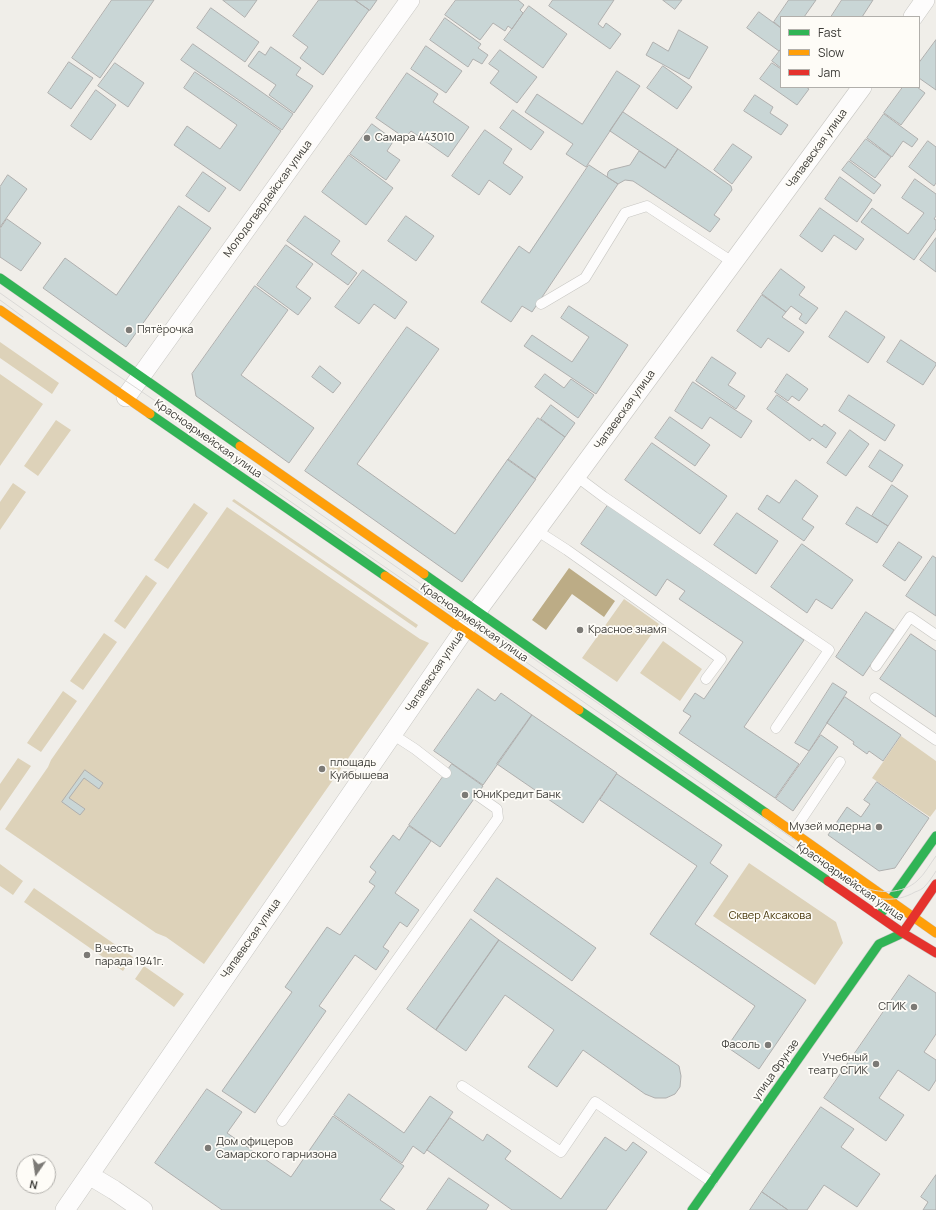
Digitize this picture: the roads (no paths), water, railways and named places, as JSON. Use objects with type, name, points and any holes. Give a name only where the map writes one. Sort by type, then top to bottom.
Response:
[{"type":"main road","name":"Красноармейская улица","points":[[0,278],[794,832],[936,933]]},
{"type":"main road","name":"Красноармейская улица","points":[[0,310],[903,933],[936,953]]},
{"type":"main road","points":[[936,836],[879,916],[879,937],[903,933],[913,916],[936,884]]},
{"type":"main road","name":"улица Фрунзе","points":[[692,1210],[879,937]]},
{"type":"street","name":"Молодогвардейская улица","points":[[126,398],[410,0]]},
{"type":"street","name":"Чапаевская улица","points":[[65,1210],[477,611],[861,88]]},
{"type":"street","points":[[89,1175],[143,1210]]},
{"type":"lane","points":[[541,304],[584,278],[625,213],[647,206],[734,263]]},
{"type":"lane","points":[[576,476],[604,497],[829,650],[776,728]]},
{"type":"lane","points":[[536,530],[567,550],[721,659],[706,679]]},
{"type":"lane","points":[[876,666],[910,617],[936,635]]},
{"type":"lane","points":[[875,698],[936,740]]},
{"type":"lane","points":[[392,734],[415,749],[446,773]]},
{"type":"lane","points":[[794,832],[840,762]]},
{"type":"lane","points":[[282,1121],[498,818],[497,808],[477,794]]},
{"type":"lane","points":[[462,1086],[561,1152],[595,1102],[712,1182]]},
{"type":"tram line","points":[[0,293],[441,598],[501,636],[861,886],[868,889],[882,891],[905,888],[920,878],[936,856]]},
{"type":"tram line","points":[[0,300],[23,317]]},
{"type":"tram line","points":[[196,436],[858,892],[872,897],[886,899],[901,898],[923,888],[936,871]]},
{"type":"place","name":"Самара 443010","points":[[367,138]]},
{"type":"place","name":"Пятёрочка","points":[[129,330]]},
{"type":"place","name":"Красное знамя","points":[[580,630]]},
{"type":"place","name":"площадь Куйбышева","points":[[322,769]]},
{"type":"place","name":"ЮниКредит Банк","points":[[465,795]]},
{"type":"place","name":"Музей модерна","points":[[879,827]]},
{"type":"place","name":"В честь парада 1941г.","points":[[87,955]]},
{"type":"place","name":"СГИК","points":[[914,1007]]},
{"type":"place","name":"Фасоль","points":[[768,1045]]},
{"type":"place","name":"Учебный театр СГИК","points":[[876,1064]]},
{"type":"place","name":"Дом офицеров Самарского гарнизона","points":[[208,1148]]},
{"type":"park label","name":"Сквер Аксакова","points":[[770,916]]}]
